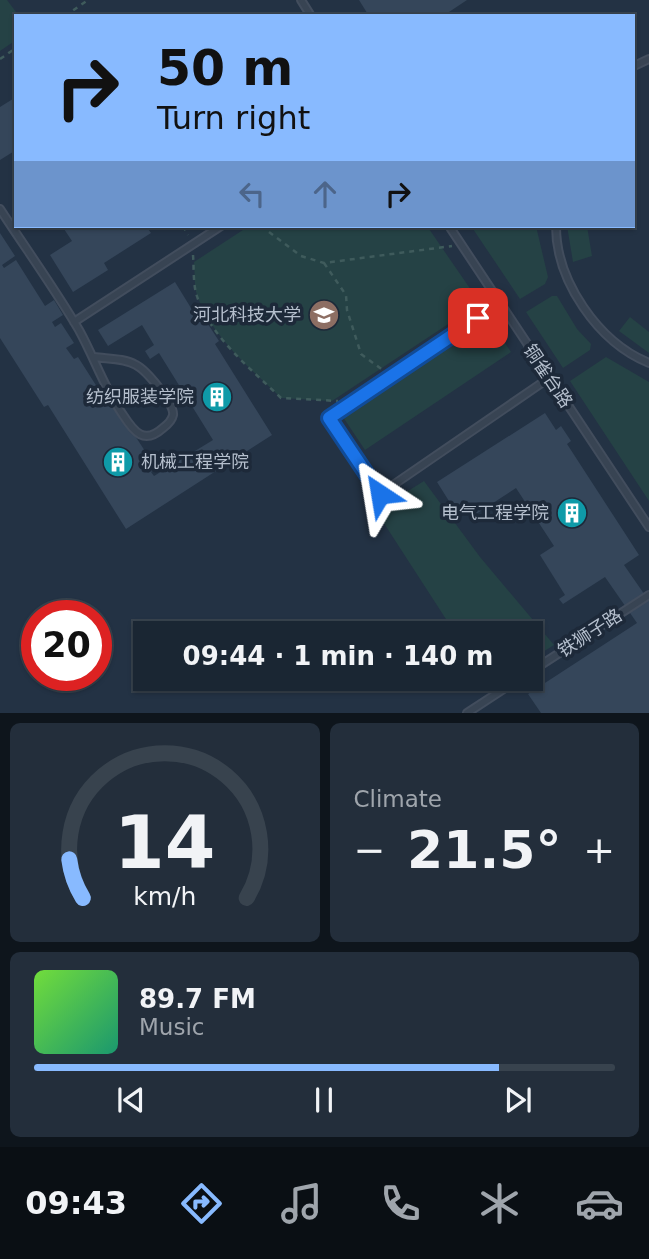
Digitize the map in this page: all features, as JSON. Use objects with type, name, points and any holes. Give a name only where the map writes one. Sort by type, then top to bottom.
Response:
[{"type":"lane","points":[[0,209],[74,322],[94,357],[108,394],[134,431],[143,437],[150,437],[168,424],[173,416],[172,408],[156,383],[138,366],[126,361],[94,357]]},
{"type":"lane","points":[[74,322],[219,228]]},
{"type":"lane","name":"铜雀台路","points":[[450,228],[649,527]]},
{"type":"lane","points":[[556,228],[556,238],[570,285],[601,331],[649,363]]},
{"type":"lane","points":[[500,303],[329,418],[380,494],[549,378]]},
{"type":"lane","name":"铁狮子路","points":[[543,664],[649,595]]},
{"type":"lane","points":[[467,713],[501,691]]},
{"type":"path","points":[[68,14],[88,0]]},
{"type":"path","points":[[264,228],[301,256],[324,263],[461,245]]},
{"type":"path","points":[[192,245],[197,293],[211,324],[242,360],[281,398],[355,402]]},
{"type":"path","points":[[324,263],[345,295],[361,354],[392,377]]},
{"type":"green space","points":[[0,0],[7,0],[18,14],[14,14],[14,41],[0,51]]},
{"type":"green space","points":[[246,228],[428,228],[480,303],[332,401],[281,398],[245,363],[212,325],[196,291],[194,262]]},
{"type":"green space","points":[[472,228],[536,228],[548,277],[545,284],[520,299]]},
{"type":"green space","points":[[567,228],[587,228],[592,256],[573,262]]},
{"type":"green space","points":[[552,296],[557,296],[577,329],[591,344],[590,350],[563,368],[526,312]]},
{"type":"green space","points":[[630,317],[649,332],[649,353],[619,331]]},
{"type":"green space","points":[[489,319],[511,352],[365,450],[343,417]]},
{"type":"green space","points":[[606,357],[649,382],[649,501],[570,381]]},
{"type":"green space","points":[[424,481],[480,557],[534,621],[447,621],[376,511]]},
{"type":"green space","points":[[543,632],[554,645],[543,652]]},
{"type":"building","points":[[359,0],[467,0],[446,14],[368,14]]},
{"type":"building","points":[[14,98],[14,151],[0,160],[0,107]]},
{"type":"building","points":[[63,228],[147,228],[151,233],[104,263],[108,270],[73,292],[50,255],[72,241]]},
{"type":"building","points":[[0,233],[15,256],[2,265],[4,268],[16,260],[45,306],[54,300],[63,315],[52,322],[55,327],[61,323],[74,343],[66,348],[74,359],[78,357],[99,390],[104,388],[156,468],[151,472],[154,476],[213,440],[159,353],[150,359],[145,351],[154,345],[142,325],[108,346],[98,330],[175,282],[199,321],[204,318],[219,341],[215,344],[272,435],[126,529],[48,405],[44,407],[0,338]]},
{"type":"building","name":"电气工程学院","points":[[545,413],[556,430],[561,426],[571,441],[567,444],[639,555],[624,565],[649,601],[649,713],[541,713],[528,694],[543,691],[543,684],[637,623],[605,577],[563,604],[559,599],[565,595],[540,555],[554,546],[516,488],[470,518],[461,504],[454,509],[437,482]]},
{"type":"place","name":"河北科技大学","points":[[324,315]]},
{"type":"place","name":"纺织服装学院","points":[[217,397]]},
{"type":"place","name":"机械工程学院","points":[[118,462]]},
{"type":"place","name":"电气工程学院","points":[[572,513]]},
{"type":"route","points":[[380,494],[329,418],[478,318]]}]
